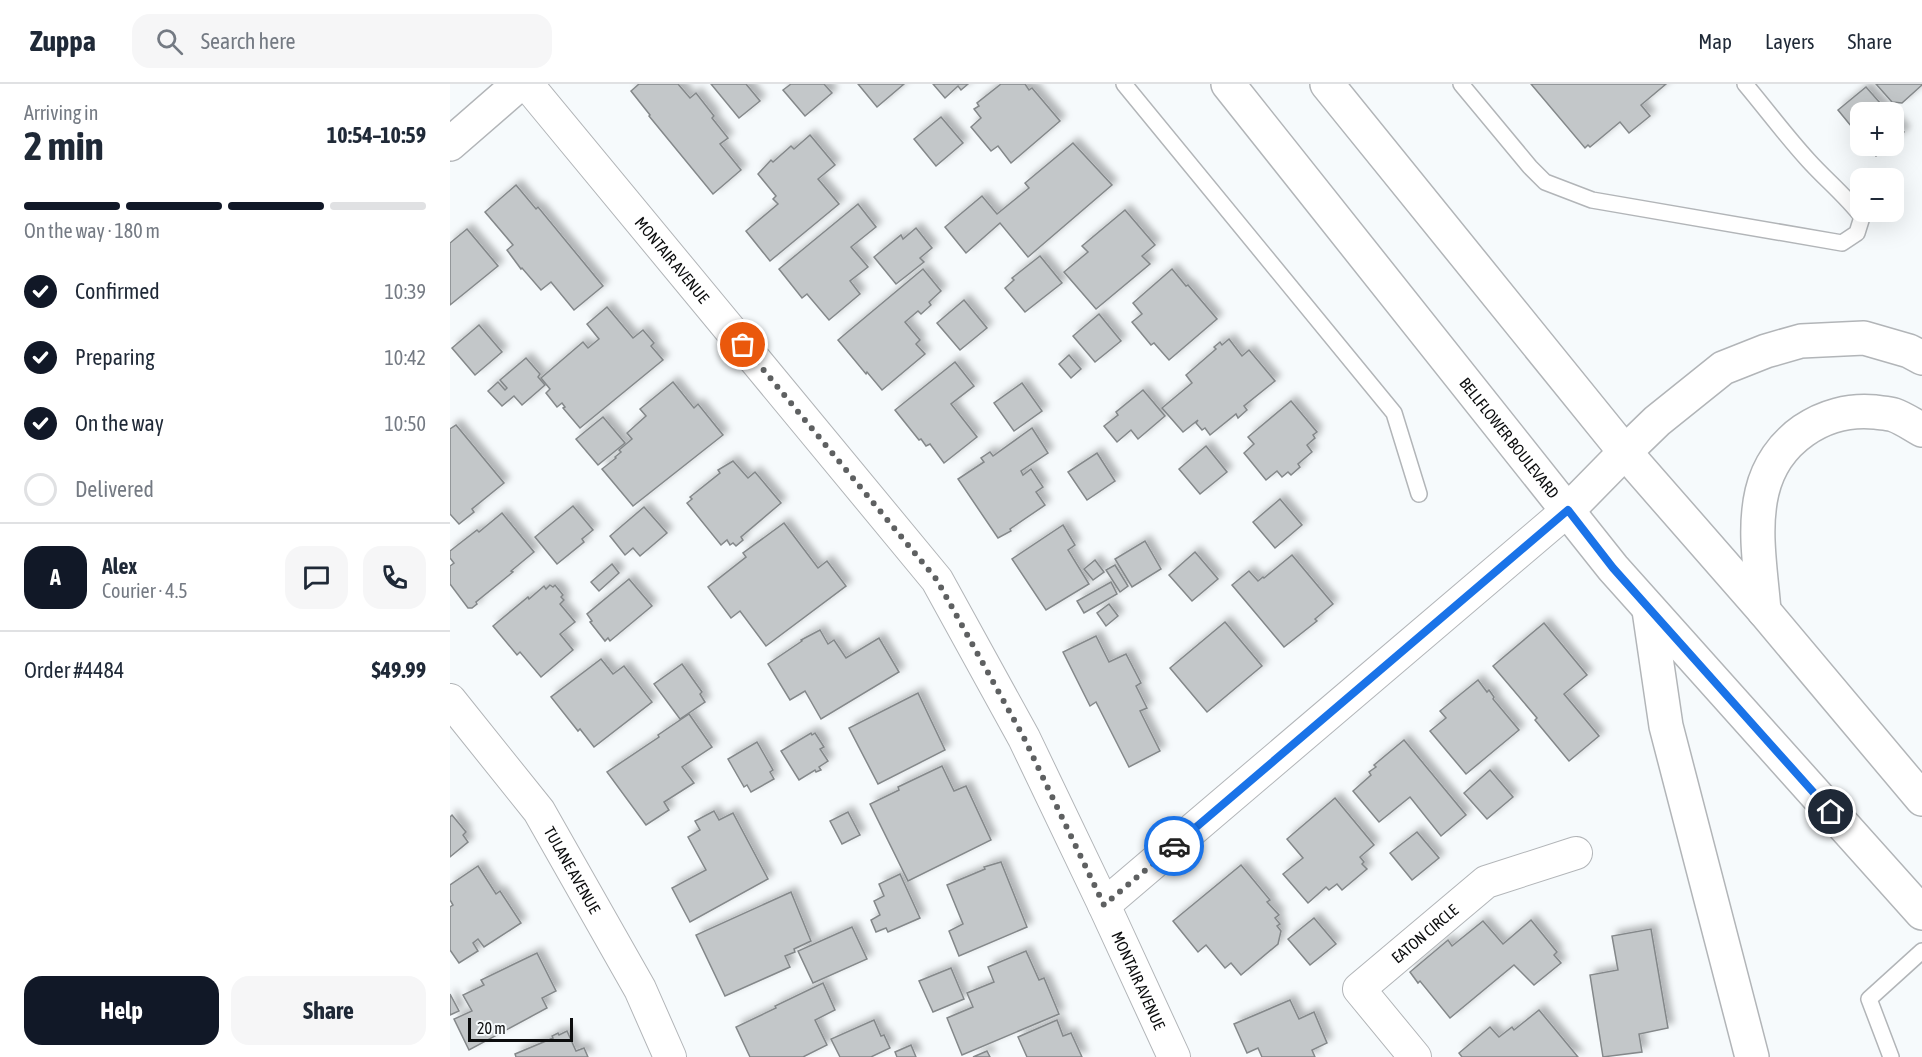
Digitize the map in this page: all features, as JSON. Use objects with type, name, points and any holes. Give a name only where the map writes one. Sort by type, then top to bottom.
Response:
[{"type":"main road","points":[[450,144],[519,84]]},
{"type":"main road","name":"BELLFLOWER BOULEVARD","points":[[1228,84],[1523,458],[1568,510],[1613,568],[1922,913]]},
{"type":"main road","points":[[1327,84],[1625,452],[1764,611],[1922,799]]},
{"type":"main road","points":[[1568,510],[1657,421],[1723,368],[1766,351],[1802,341],[1864,338],[1909,351],[1922,358]]},
{"type":"main road","points":[[1764,611],[1757,525],[1762,490],[1774,462],[1791,440],[1814,423],[1838,414],[1862,411],[1892,414],[1922,430]]},
{"type":"main road","points":[[1650,610],[1666,726],[1752,1057]]},
{"type":"street","name":"MONTAIR AVENUE","points":[[527,84],[937,580],[1024,738],[1174,1057]]},
{"type":"street","points":[[1104,905],[1568,510]]},
{"type":"street","name":"TULANE AVENUE","points":[[450,700],[539,811],[640,989],[670,1057]]},
{"type":"street","name":"EATON CIRCLE","points":[[1415,1057],[1359,988],[1486,882],[1576,853]]},
{"type":"lane","points":[[1125,84],[1394,413],[1419,494]]},
{"type":"lane","points":[[1461,84],[1545,182],[1592,200],[1842,243],[1857,233],[1862,217],[1850,201],[1838,192],[1805,157],[1745,84]]},
{"type":"lane","points":[[1891,1057],[1869,999],[1922,951]]},
{"type":"building","points":[[639,84],[678,84],[690,98],[696,93],[728,138],[720,144],[741,170],[713,194],[631,91]]},
{"type":"building","points":[[711,84],[746,84],[760,101],[739,118]]},
{"type":"building","points":[[791,84],[824,84],[832,93],[805,116],[783,90]]},
{"type":"building","points":[[858,84],[904,84],[877,107]]},
{"type":"building","points":[[933,84],[968,84],[961,90],[958,86],[945,98]]},
{"type":"building","points":[[1001,84],[1025,84],[1029,90],[1032,88],[1060,121],[1011,163],[998,146],[991,151],[971,127],[981,118],[974,109],[979,106],[977,103]]},
{"type":"building","points":[[1531,84],[1666,84],[1641,105],[1650,116],[1629,133],[1620,122],[1590,147],[1588,145],[1585,148]]},
{"type":"building","points":[[1876,84],[1922,84],[1903,102],[1892,102]]},
{"type":"building","points":[[1866,87],[1879,102],[1850,102],[1850,125],[1838,110]]},
{"type":"building","points":[[941,117],[963,143],[936,166],[914,139]]},
{"type":"building","points":[[810,135],[835,165],[818,179],[839,204],[770,261],[746,231],[778,204],[773,199],[776,196],[758,174],[771,160],[773,162],[791,146],[794,149]]},
{"type":"building","points":[[1073,143],[1112,185],[1028,257],[1000,223],[966,253],[945,227],[982,196],[997,214],[1029,188],[1025,183]]},
{"type":"building","points":[[516,185],[536,209],[538,207],[603,286],[574,310],[551,282],[541,290],[521,269],[507,250],[513,245],[485,212]]},
{"type":"building","points":[[858,204],[876,227],[851,247],[868,267],[850,281],[860,294],[829,320],[807,294],[802,298],[779,269]]},
{"type":"building","points":[[1125,210],[1155,245],[1142,256],[1150,264],[1096,309],[1064,272],[1088,252],[1082,246]]},
{"type":"building","points":[[916,228],[932,248],[920,258],[924,262],[896,284],[874,257],[901,235],[903,239]]},
{"type":"building","points":[[467,229],[498,266],[450,305],[450,243]]},
{"type":"building","points":[[1040,256],[1062,283],[1025,312],[1005,288],[1014,280],[1012,278]]},
{"type":"building","points":[[923,269],[941,291],[929,302],[931,305],[921,314],[918,311],[905,322],[920,340],[916,344],[925,354],[882,390],[838,340]]},
{"type":"building","points":[[1172,269],[1217,319],[1169,360],[1154,343],[1151,345],[1132,322],[1142,314],[1133,303]]},
{"type":"building","points":[[964,300],[987,328],[960,350],[937,323]]},
{"type":"building","points":[[607,307],[633,338],[643,330],[654,343],[651,346],[663,360],[580,428],[563,408],[565,407],[562,403],[557,407],[546,393],[550,389],[541,378],[583,342],[588,348],[599,339],[587,324]]},
{"type":"building","points":[[1099,314],[1121,341],[1095,362],[1073,336]]},
{"type":"building","points":[[479,325],[502,352],[475,375],[452,348]]},
{"type":"building","points":[[1229,339],[1242,356],[1249,350],[1275,381],[1244,406],[1247,410],[1238,418],[1236,414],[1210,435],[1205,428],[1202,430],[1196,423],[1198,420],[1183,432],[1162,408],[1192,383],[1186,375],[1216,349],[1214,347],[1220,342],[1222,345]]},
{"type":"building","points":[[1069,355],[1081,369],[1071,378],[1059,364]]},
{"type":"building","points":[[526,358],[540,374],[538,377],[545,385],[522,405],[514,396],[502,406],[488,391],[498,382],[505,390],[507,388],[500,380]]},
{"type":"building","points":[[955,362],[974,386],[951,404],[977,437],[944,463],[930,444],[926,446],[921,439],[919,440],[895,410]]},
{"type":"building","points":[[673,382],[694,408],[698,404],[723,435],[633,506],[602,469],[616,458],[621,452],[619,450],[632,439],[627,433],[646,416],[640,409]]},
{"type":"building","points":[[1022,383],[1042,411],[1014,431],[994,403]]},
{"type":"building","points":[[1143,390],[1165,416],[1138,439],[1131,430],[1117,442],[1104,426],[1118,415],[1116,412]]},
{"type":"building","points":[[1291,401],[1317,432],[1313,435],[1315,438],[1307,445],[1312,452],[1298,464],[1300,467],[1291,475],[1288,472],[1282,477],[1277,471],[1266,480],[1244,453],[1254,444],[1248,437]]},
{"type":"building","points":[[603,417],[625,443],[598,465],[576,439]]},
{"type":"building","points":[[456,425],[504,483],[472,509],[474,512],[459,524],[450,514],[450,429]]},
{"type":"building","points":[[1032,428],[1048,453],[1021,471],[1023,475],[1031,469],[1043,487],[1036,492],[1045,505],[998,538],[958,479],[984,462],[981,458],[990,452],[993,456]]},
{"type":"building","points":[[1206,446],[1227,472],[1200,494],[1179,469]]},
{"type":"building","points":[[1097,453],[1115,481],[1087,500],[1068,472]]},
{"type":"building","points":[[733,461],[748,478],[755,472],[781,503],[741,537],[743,540],[736,546],[733,543],[730,545],[727,540],[721,545],[687,503],[692,499],[690,497],[720,473],[718,470]]},
{"type":"building","points":[[1280,499],[1302,525],[1275,548],[1253,522]]},
{"type":"building","points":[[573,506],[593,530],[582,539],[584,542],[557,564],[535,537]]},
{"type":"building","points":[[644,507],[667,533],[640,556],[633,548],[625,555],[610,536]]},
{"type":"building","points":[[502,513],[534,552],[476,602],[477,604],[468,608],[450,584],[450,566],[454,563],[450,558],[450,551]]},
{"type":"building","points":[[784,523],[818,568],[827,561],[846,586],[766,646],[740,611],[731,618],[708,587],[746,557],[743,553]]},
{"type":"building","points":[[1063,525],[1075,545],[1068,550],[1089,584],[1046,610],[1012,559]]},
{"type":"building","points":[[1145,541],[1161,569],[1132,587],[1115,559]]},
{"type":"building","points":[[1195,552],[1218,579],[1192,601],[1169,575]]},
{"type":"building","points":[[1292,555],[1333,604],[1315,619],[1317,621],[1284,647],[1232,585],[1249,571],[1258,581],[1264,578]]},
{"type":"building","points":[[1095,560],[1104,572],[1093,580],[1084,569]]},
{"type":"building","points":[[612,564],[619,573],[599,591],[591,582]]},
{"type":"building","points":[[1115,565],[1128,586],[1120,592],[1106,570]]},
{"type":"building","points":[[629,579],[652,606],[610,641],[608,638],[605,641],[590,622],[592,621],[587,614]]},
{"type":"building","points":[[1111,582],[1117,594],[1084,613],[1077,601]]},
{"type":"building","points":[[550,585],[553,587],[555,585],[563,595],[561,597],[564,600],[560,604],[575,622],[560,634],[573,650],[541,677],[520,652],[517,655],[493,626],[528,597],[529,599],[544,586],[546,589]]},
{"type":"building","points":[[1109,604],[1118,616],[1106,626],[1097,613]]},
{"type":"building","points":[[1225,622],[1262,666],[1207,712],[1170,668]]},
{"type":"building","points":[[1544,623],[1587,675],[1564,694],[1599,736],[1569,761],[1535,720],[1537,718],[1493,666]]},
{"type":"building","points":[[820,630],[828,644],[834,640],[846,658],[879,638],[899,672],[821,719],[805,691],[790,700],[768,664],[801,640]]},
{"type":"building","points":[[1096,636],[1109,662],[1126,654],[1141,683],[1136,686],[1147,708],[1140,711],[1160,751],[1129,767],[1096,702],[1090,706],[1063,652]]},
{"type":"building","points":[[601,659],[613,674],[624,666],[652,702],[594,747],[551,697]]},
{"type":"building","points":[[682,664],[702,692],[700,694],[705,702],[680,719],[654,684]]},
{"type":"building","points":[[1478,680],[1487,692],[1489,690],[1493,699],[1519,730],[1466,774],[1430,731],[1446,718],[1440,711]]},
{"type":"building","points":[[918,693],[945,750],[878,784],[849,728]]},
{"type":"building","points":[[689,714],[712,747],[682,767],[694,783],[664,802],[669,810],[646,825],[607,772]]},
{"type":"building","points":[[811,733],[812,735],[815,733],[824,747],[820,749],[828,761],[819,767],[821,770],[816,772],[815,770],[799,780],[781,751]]},
{"type":"building","points":[[1404,740],[1466,815],[1441,836],[1410,797],[1379,822],[1353,791],[1371,775],[1369,772],[1376,767],[1374,765]]},
{"type":"building","points":[[757,742],[773,770],[770,772],[774,779],[751,792],[747,785],[744,787],[728,759]]},
{"type":"building","points":[[942,766],[954,791],[966,786],[991,840],[908,881],[870,804],[899,790],[898,787]]},
{"type":"building","points":[[1490,770],[1513,797],[1487,819],[1464,793]]},
{"type":"building","points":[[1335,798],[1374,845],[1360,857],[1367,869],[1342,890],[1337,884],[1329,890],[1326,887],[1308,903],[1283,874],[1303,858],[1287,839]]},
{"type":"building","points":[[714,811],[719,820],[733,813],[768,879],[690,922],[672,888],[706,870],[688,837],[700,830],[695,821]]},
{"type":"building","points":[[848,812],[860,835],[842,844],[830,821]]},
{"type":"building","points":[[452,815],[466,832],[463,835],[468,842],[450,857],[450,817]]},
{"type":"building","points":[[1417,832],[1439,858],[1412,880],[1390,853]]},
{"type":"building","points":[[1001,862],[1027,927],[959,956],[949,931],[963,924],[947,885],[985,869],[984,867]]},
{"type":"building","points":[[1241,865],[1270,900],[1267,902],[1279,915],[1275,918],[1280,924],[1277,926],[1281,931],[1278,944],[1241,975],[1231,963],[1225,968],[1206,945],[1198,952],[1173,921]]},
{"type":"building","points":[[478,866],[496,894],[500,891],[521,923],[484,947],[478,939],[473,943],[478,951],[459,963],[450,950],[450,907],[453,905],[450,900],[450,885]]},
{"type":"building","points":[[900,874],[920,918],[888,932],[886,928],[876,932],[871,920],[880,915],[874,901],[884,896],[879,884]]},
{"type":"building","points":[[791,892],[811,941],[785,956],[790,967],[725,996],[696,935]]},
{"type":"building","points":[[1314,918],[1336,944],[1310,965],[1288,939]]},
{"type":"building","points":[[1531,920],[1557,952],[1554,955],[1561,963],[1534,985],[1514,965],[1450,1018],[1410,972],[1448,940],[1452,946],[1483,921],[1503,944]]},
{"type":"building","points":[[852,927],[867,959],[813,983],[798,951]]},
{"type":"building","points":[[1651,929],[1668,1028],[1639,1034],[1642,1052],[1603,1057],[1590,975],[1618,970],[1612,936]]},
{"type":"building","points":[[1026,951],[1039,980],[1044,978],[1059,1014],[962,1055],[947,1018],[973,1007],[967,993],[994,982],[988,967]]},
{"type":"building","points":[[537,953],[556,991],[542,998],[547,1008],[469,1050],[454,1019],[472,1011],[463,995],[484,985],[481,980]]},
{"type":"building","points":[[951,968],[964,999],[933,1012],[919,981]]},
{"type":"building","points":[[823,983],[835,1010],[815,1020],[827,1045],[803,1057],[750,1057],[736,1027]]},
{"type":"building","points":[[450,994],[459,1011],[450,1015]]},
{"type":"building","points":[[1290,1000],[1299,1019],[1314,1012],[1327,1043],[1312,1050],[1315,1057],[1262,1057],[1258,1048],[1247,1053],[1234,1024]]},
{"type":"building","points":[[1539,1010],[1578,1057],[1462,1057],[1459,1053],[1490,1027],[1499,1037],[1512,1027],[1514,1030]]},
{"type":"building","points":[[874,1020],[881,1036],[884,1035],[890,1048],[871,1057],[840,1057],[831,1039]]},
{"type":"building","points":[[1057,1020],[1063,1036],[1071,1033],[1082,1057],[1027,1057],[1018,1037]]},
{"type":"building","points":[[567,1031],[576,1051],[584,1048],[588,1057],[516,1057],[515,1054],[553,1038],[552,1036],[558,1033],[559,1035]]},
{"type":"building","points":[[911,1045],[916,1057],[897,1057],[895,1052]]},
{"type":"building","points":[[987,1051],[990,1057],[973,1057]]},
{"type":"way so far","points":[[743,345],[937,580],[1024,738],[1104,905],[1174,846]]},
{"type":"route","points":[[1174,846],[1568,510],[1613,568],[1831,812]]}]
